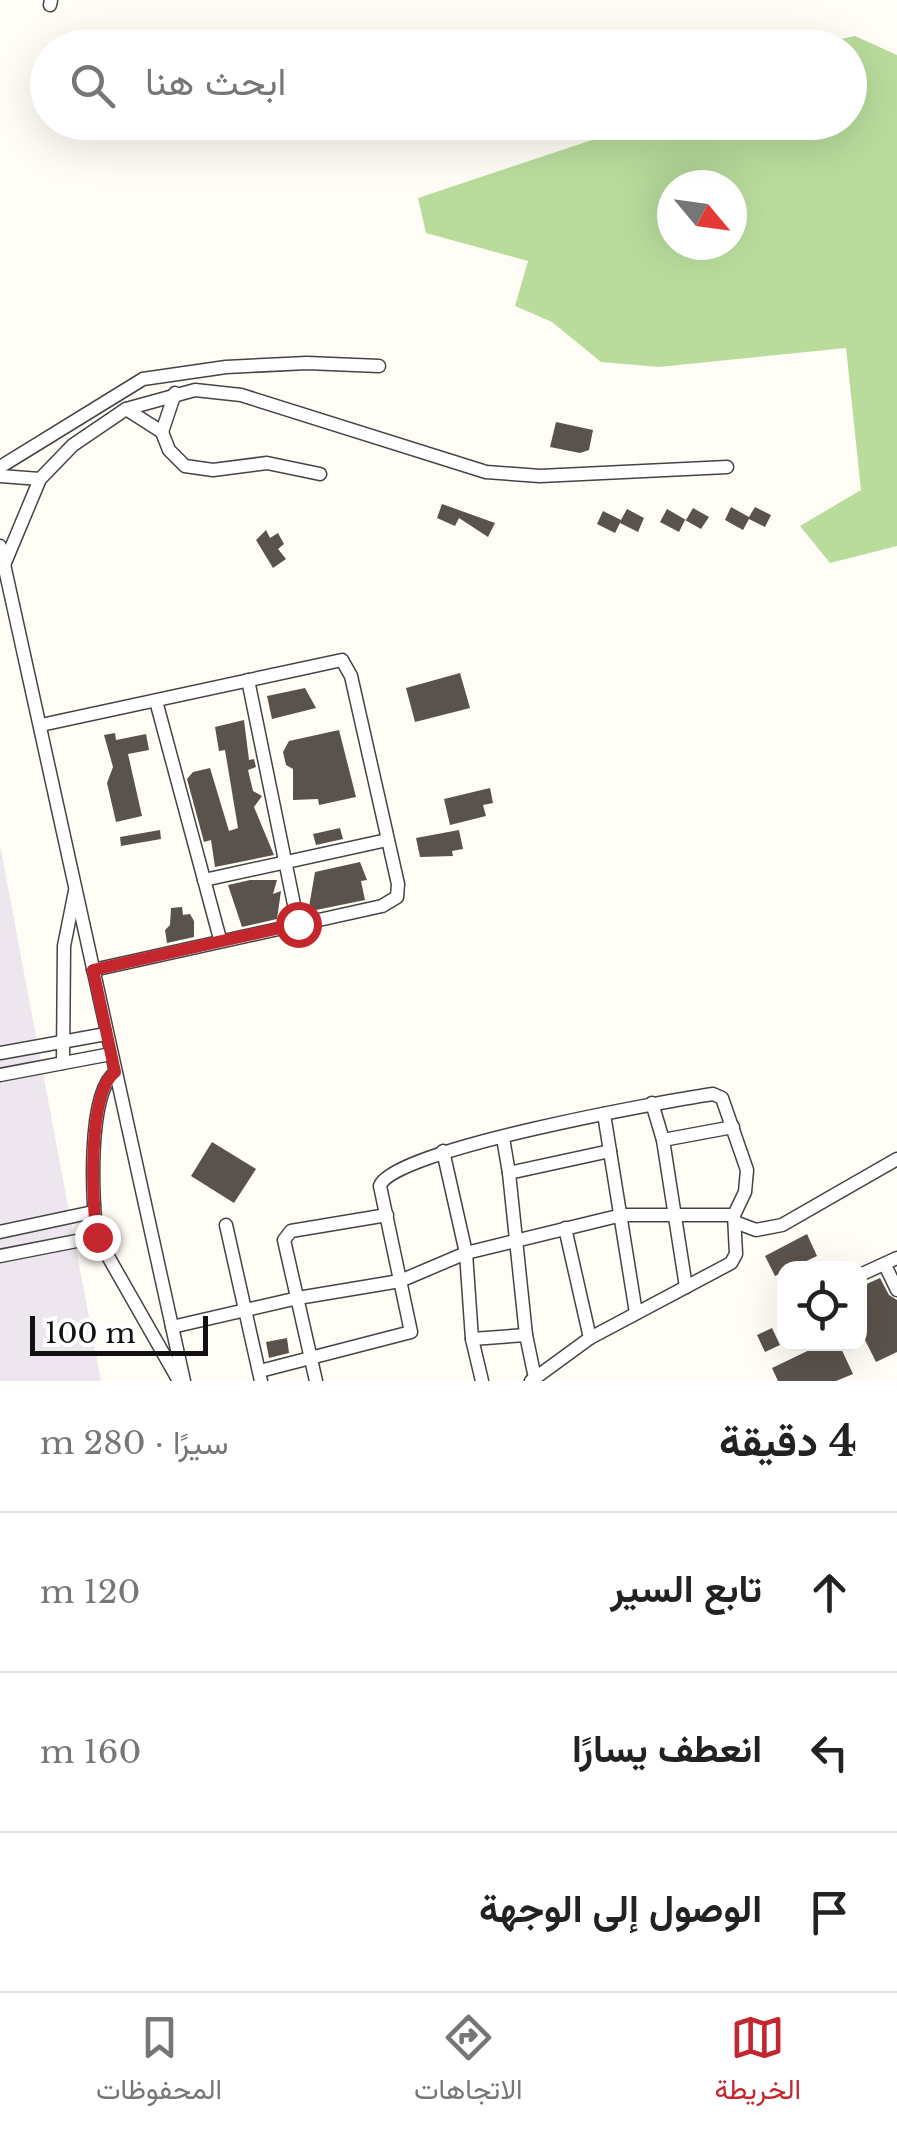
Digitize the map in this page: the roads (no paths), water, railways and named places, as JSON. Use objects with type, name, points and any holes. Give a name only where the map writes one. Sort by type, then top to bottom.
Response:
[{"type":"street","points":[[0,467],[143,379],[274,364],[380,366]]},
{"type":"street","points":[[4,565],[40,478],[72,445],[126,410],[174,393],[219,390],[241,395],[397,447],[498,474],[540,476],[727,467]]},
{"type":"street","points":[[162,432],[174,393]]},
{"type":"street","points":[[126,410],[162,432],[177,461],[198,470],[267,463],[320,474]]},
{"type":"street","points":[[0,476],[40,478]]},
{"type":"street","points":[[0,546],[181,1381]]},
{"type":"street","points":[[41,725],[333,659],[346,664],[398,891],[394,901],[93,970]]},
{"type":"street","points":[[248,680],[298,924]]},
{"type":"street","points":[[156,701],[220,939]]},
{"type":"street","points":[[204,880],[387,840]]},
{"type":"street","points":[[63,1063],[64,946],[76,885]]},
{"type":"street","points":[[0,1053],[106,1034]]},
{"type":"street","points":[[0,1075],[110,1054]]},
{"type":"street","points":[[115,1072],[104,1085],[96,1122],[93,1212],[97,1237],[181,1381]]},
{"type":"street","points":[[226,1225],[260,1376],[312,1355],[407,1336],[412,1328],[380,1186],[385,1175],[444,1152],[502,1138],[604,1114],[717,1094],[733,1128],[748,1182],[734,1218],[736,1254],[731,1263],[590,1338],[533,1380],[518,1237],[502,1138]]},
{"type":"street","points":[[652,1104],[663,1140],[686,1287]]},
{"type":"street","points":[[604,1114],[636,1314]]},
{"type":"street","points":[[663,1140],[733,1128]]},
{"type":"street","points":[[509,1173],[610,1151]]},
{"type":"street","points":[[444,1152],[466,1252],[472,1339],[482,1381]]},
{"type":"street","points":[[172,1327],[298,1298],[400,1281],[466,1252],[622,1214],[675,1212],[734,1218],[756,1230],[782,1225],[897,1159]]},
{"type":"street","points":[[0,1232],[93,1212]]},
{"type":"street","points":[[316,1381],[287,1235],[387,1215]]},
{"type":"street","points":[[564,1228],[590,1338]]},
{"type":"street","points":[[0,1256],[97,1237]]},
{"type":"street","points":[[867,1272],[891,1261],[897,1290]]},
{"type":"street","points":[[472,1339],[526,1335]]}]
